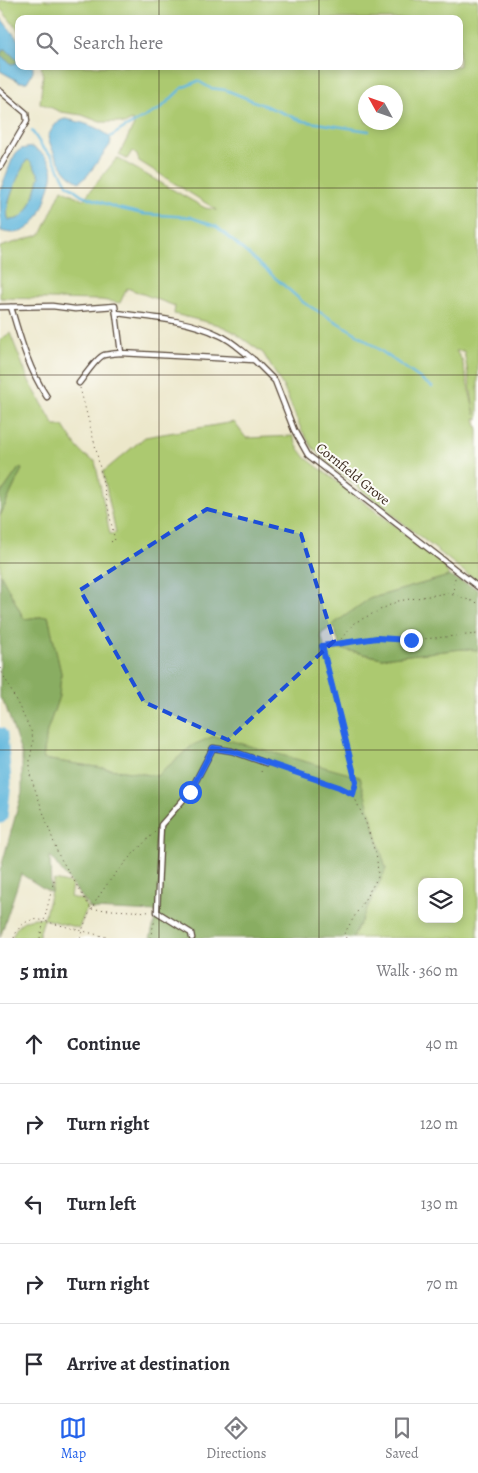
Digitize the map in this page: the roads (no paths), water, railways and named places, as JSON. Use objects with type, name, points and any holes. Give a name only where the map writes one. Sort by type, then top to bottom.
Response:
[{"type":"lane","points":[[0,91],[26,113],[27,121],[0,167]]},
{"type":"lane","name":"Cornfield Grove","points":[[11,307],[52,306],[75,309],[115,306],[116,313],[161,319],[201,328],[220,335],[254,360],[275,381],[294,430],[308,455],[478,587]]},
{"type":"lane","points":[[0,307],[11,307],[20,338],[37,383],[47,397]]},
{"type":"lane","points":[[116,313],[121,352]]},
{"type":"lane","points":[[79,382],[99,358],[121,352],[254,360]]},
{"type":"lane","points":[[192,938],[191,933],[157,912],[162,826],[190,792],[213,748],[232,751],[266,763]]},
{"type":"water","points":[[0,17],[15,36],[15,58],[6,49],[3,49],[0,55]]},
{"type":"water","points":[[0,55],[11,64],[15,63],[15,70],[33,70],[33,72],[27,82],[20,82],[0,71]]},
{"type":"water","points":[[65,119],[84,123],[103,132],[111,140],[110,145],[87,176],[79,182],[68,174],[59,162],[48,137],[55,125]]},
{"type":"water","points":[[32,147],[38,150],[50,163],[52,176],[42,209],[33,224],[20,232],[11,233],[1,231],[0,191],[12,160],[21,149]],"holes":[[[26,161],[31,162],[40,176],[34,197],[27,211],[22,216],[9,220],[7,215],[8,207],[13,190]]]},
{"type":"waterway","points":[[110,137],[160,109],[182,88],[198,81],[210,88],[226,90],[303,121],[369,131]]},
{"type":"waterway","points":[[32,131],[43,148],[52,156],[67,184],[82,195],[117,208],[143,214],[190,217],[217,227],[304,303],[357,334],[432,387]]},
{"type":"waterway","points":[[0,735],[4,783],[0,816]]}]
